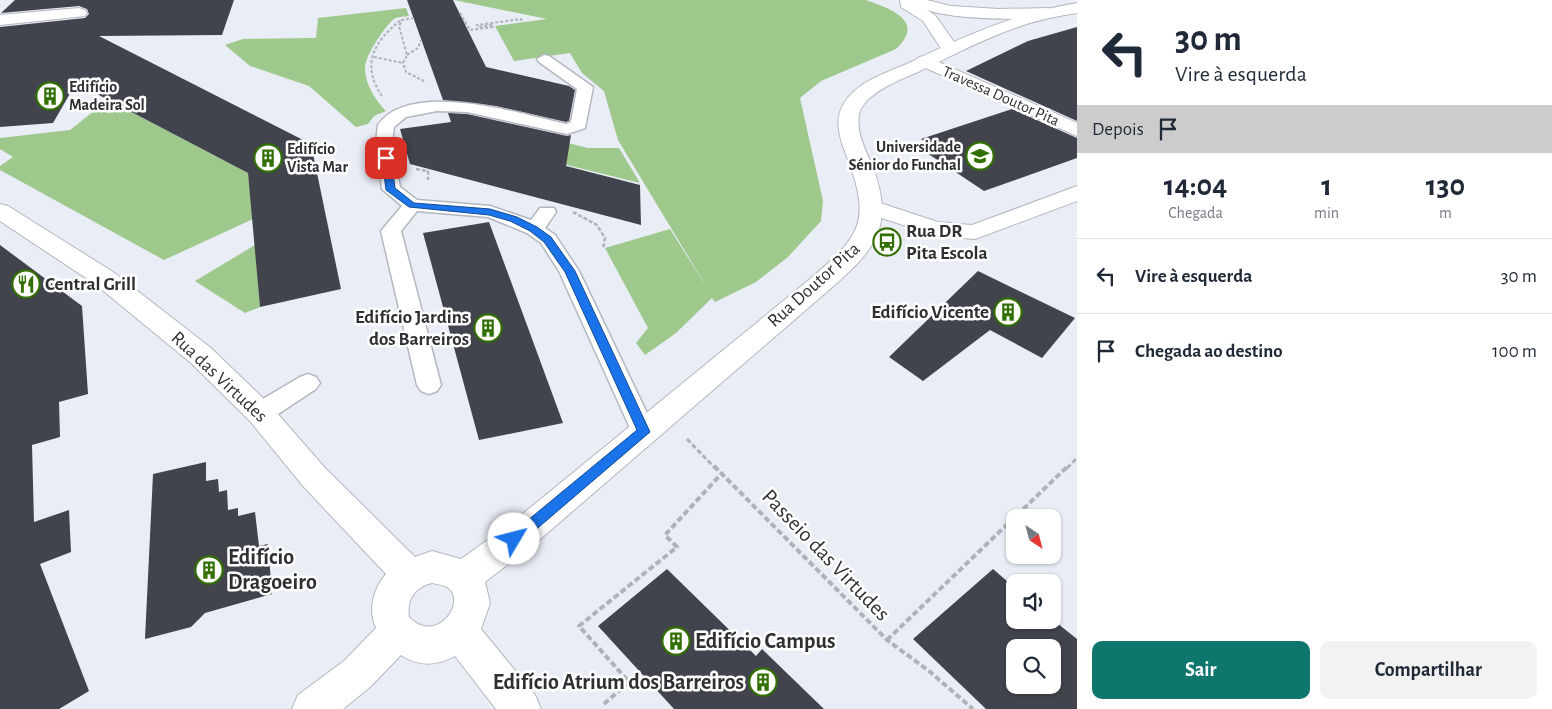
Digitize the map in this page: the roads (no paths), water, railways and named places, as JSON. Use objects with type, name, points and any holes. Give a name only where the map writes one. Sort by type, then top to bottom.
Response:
[{"type":"street","points":[[899,0],[929,18],[950,49]]},
{"type":"street","points":[[908,0],[951,11],[984,14],[1049,13]]},
{"type":"street","name":"Rua Doutor Pita","points":[[464,578],[526,531],[653,424],[848,257],[863,240],[871,224],[874,208],[873,198],[848,126],[852,104],[870,89],[950,49],[1014,22],[1077,8]]},
{"type":"street","points":[[0,20],[79,13]]},
{"type":"street","name":"Travessa Doutor Pita","points":[[925,62],[1077,130]]},
{"type":"street","points":[[874,208],[941,230],[961,234],[975,232],[1077,192]]},
{"type":"street","name":"Rua das Virtudes","points":[[0,211],[53,241],[142,307],[205,359],[260,413],[314,476],[409,575]]},
{"type":"street","points":[[444,567],[464,578],[470,587],[472,610],[468,621],[460,632],[449,640],[435,645],[421,645],[408,641],[398,632],[392,621],[390,608],[392,595],[399,584],[409,575],[420,569],[444,567]]},
{"type":"street","points":[[312,709],[357,674],[398,632]]},
{"type":"street","points":[[460,632],[521,709]]},
{"type":"lane","points":[[544,59],[584,87],[583,108],[579,125],[567,130],[470,103],[437,106],[401,113],[386,125],[392,141],[391,190],[412,206],[490,212],[514,219],[540,220],[548,239],[570,271],[653,424]]},
{"type":"lane","points":[[412,206],[391,231],[429,385]]},
{"type":"lane","points":[[260,413],[308,383]]},
{"type":"place","name":"Edifício Madeira Sol","points":[[50,96]]},
{"type":"place","name":"Universidade Sénior do Funchal","points":[[980,156]]},
{"type":"place","name":"Edifício Vista Mar","points":[[268,158]]},
{"type":"place","name":"Rua DR Pita Escola","points":[[887,242]]},
{"type":"place","name":"Central Grill","points":[[26,284]]},
{"type":"place","name":"Edifício Vicente","points":[[1008,312]]},
{"type":"place","name":"Edifício Jardins dos Barreiros","points":[[488,328]]},
{"type":"place","name":"Edifício Dragoeiro","points":[[209,570]]},
{"type":"place","name":"Edifício Campus","points":[[676,641]]},
{"type":"place","name":"Edifício Atrium dos Barreiros","points":[[763,682]]}]
